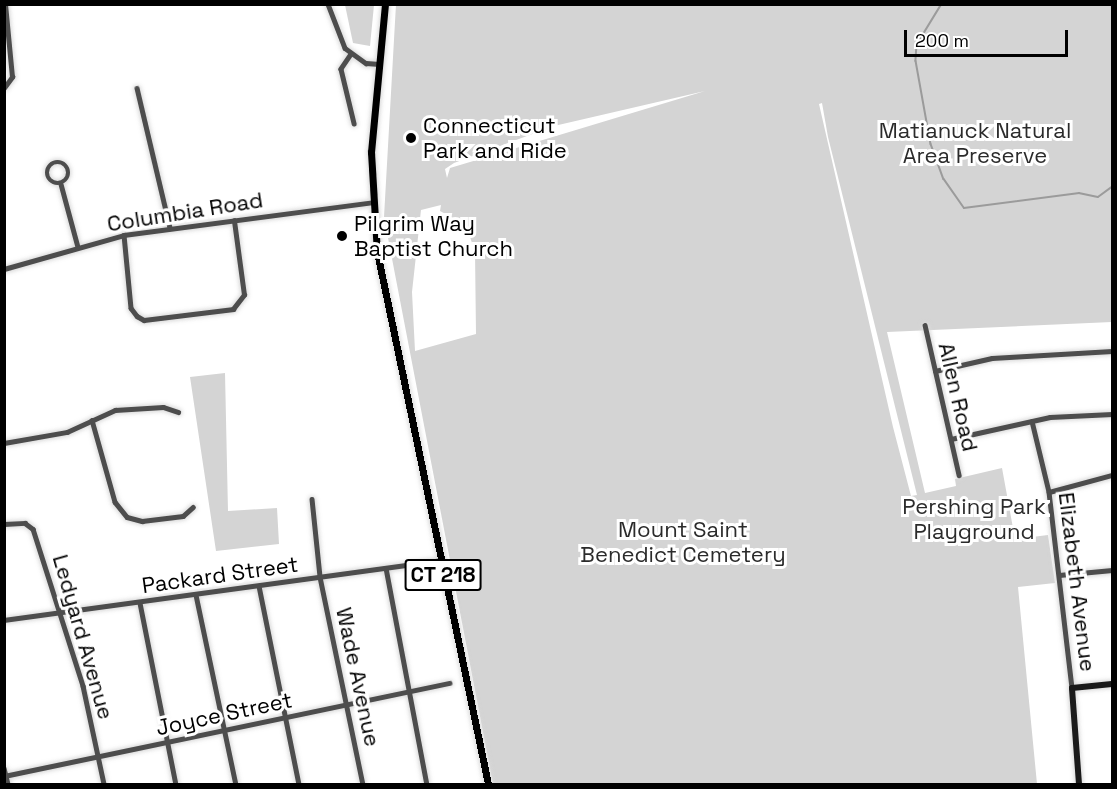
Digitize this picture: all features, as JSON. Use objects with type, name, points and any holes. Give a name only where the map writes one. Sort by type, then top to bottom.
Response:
[{"type":"main road","name":"CT 218","points":[[385,4],[379,64],[373,202],[401,372],[485,782]]},
{"type":"street","points":[[4,88],[12,77],[5,4]]},
{"type":"street","points":[[328,4],[335,32],[351,54],[379,64]]},
{"type":"street","points":[[351,54],[341,69],[354,123]]},
{"type":"street","points":[[137,88],[170,228]]},
{"type":"street","points":[[61,184],[69,170],[56,162],[48,176],[61,184],[78,247]]},
{"type":"street","name":"Columbia Road","points":[[4,269],[124,235],[373,202]]},
{"type":"street","points":[[124,235],[131,308],[137,316],[188,315],[233,309],[241,303],[234,221]]},
{"type":"street","name":"Allen Road","points":[[925,325],[959,475]]},
{"type":"street","points":[[935,371],[992,358],[1113,351]]},
{"type":"street","points":[[4,443],[67,432],[115,410],[164,407],[178,412]]},
{"type":"street","points":[[951,440],[1032,421],[1113,414]]},
{"type":"street","points":[[92,420],[115,502],[127,516],[162,519],[183,516],[193,507]]},
{"type":"street","name":"Elizabeth Avenue","points":[[1032,421],[1049,492],[1072,688],[1079,784]]},
{"type":"street","points":[[1049,492],[1113,475]]},
{"type":"street","name":"Wade Avenue","points":[[312,499],[320,577],[363,784]]},
{"type":"street","name":"Ledyard Avenue","points":[[4,524],[25,523],[33,529],[62,614],[100,757],[104,784]]},
{"type":"street","name":"Packard Street","points":[[4,620],[62,614],[440,560]]},
{"type":"street","points":[[386,568],[427,784]]},
{"type":"street","points":[[1059,575],[1113,570]]},
{"type":"street","points":[[259,586],[299,784]]},
{"type":"street","points":[[196,595],[236,784]]},
{"type":"street","points":[[140,603],[176,784]]},
{"type":"street","name":"Joyce Street","points":[[6,776],[449,683]]},
{"type":"street","points":[[1072,688],[1113,684]]},
{"type":"street","points":[[4,768],[8,784]]},
{"type":"green space","name":"Mount Saint Benedict Cemetery","points":[[396,4],[1112,5],[1112,322],[887,332],[925,493],[956,486],[955,479],[1002,468],[1015,539],[1048,535],[1055,583],[1018,587],[1037,784],[493,784],[384,217]],"holes":[[[705,91],[450,168],[447,178],[445,169],[454,163],[554,126]],[[822,103],[828,137],[917,495],[911,496],[893,427],[819,104]],[[441,205],[440,211],[466,225],[475,252],[476,334],[415,351],[412,292],[421,210]]]},
{"type":"green space","points":[[345,5],[374,5],[370,46],[353,43]]},
{"type":"green space","points":[[225,373],[228,511],[277,508],[279,544],[216,551],[190,377]]},
{"type":"waterway","points":[[942,4],[917,45],[916,61],[931,144],[944,179],[964,208],[1079,193],[1098,197],[1112,187]]},
{"type":"place","name":"Connecticut Park and Ride","points":[[411,138]]},
{"type":"place","name":"Pilgrim Way Baptist Church","points":[[342,236]]},
{"type":"park label","name":"Matianuck Natural Area Preserve","points":[[975,142]]},
{"type":"park label","name":"Pershing Park Playground","points":[[974,518]]}]
